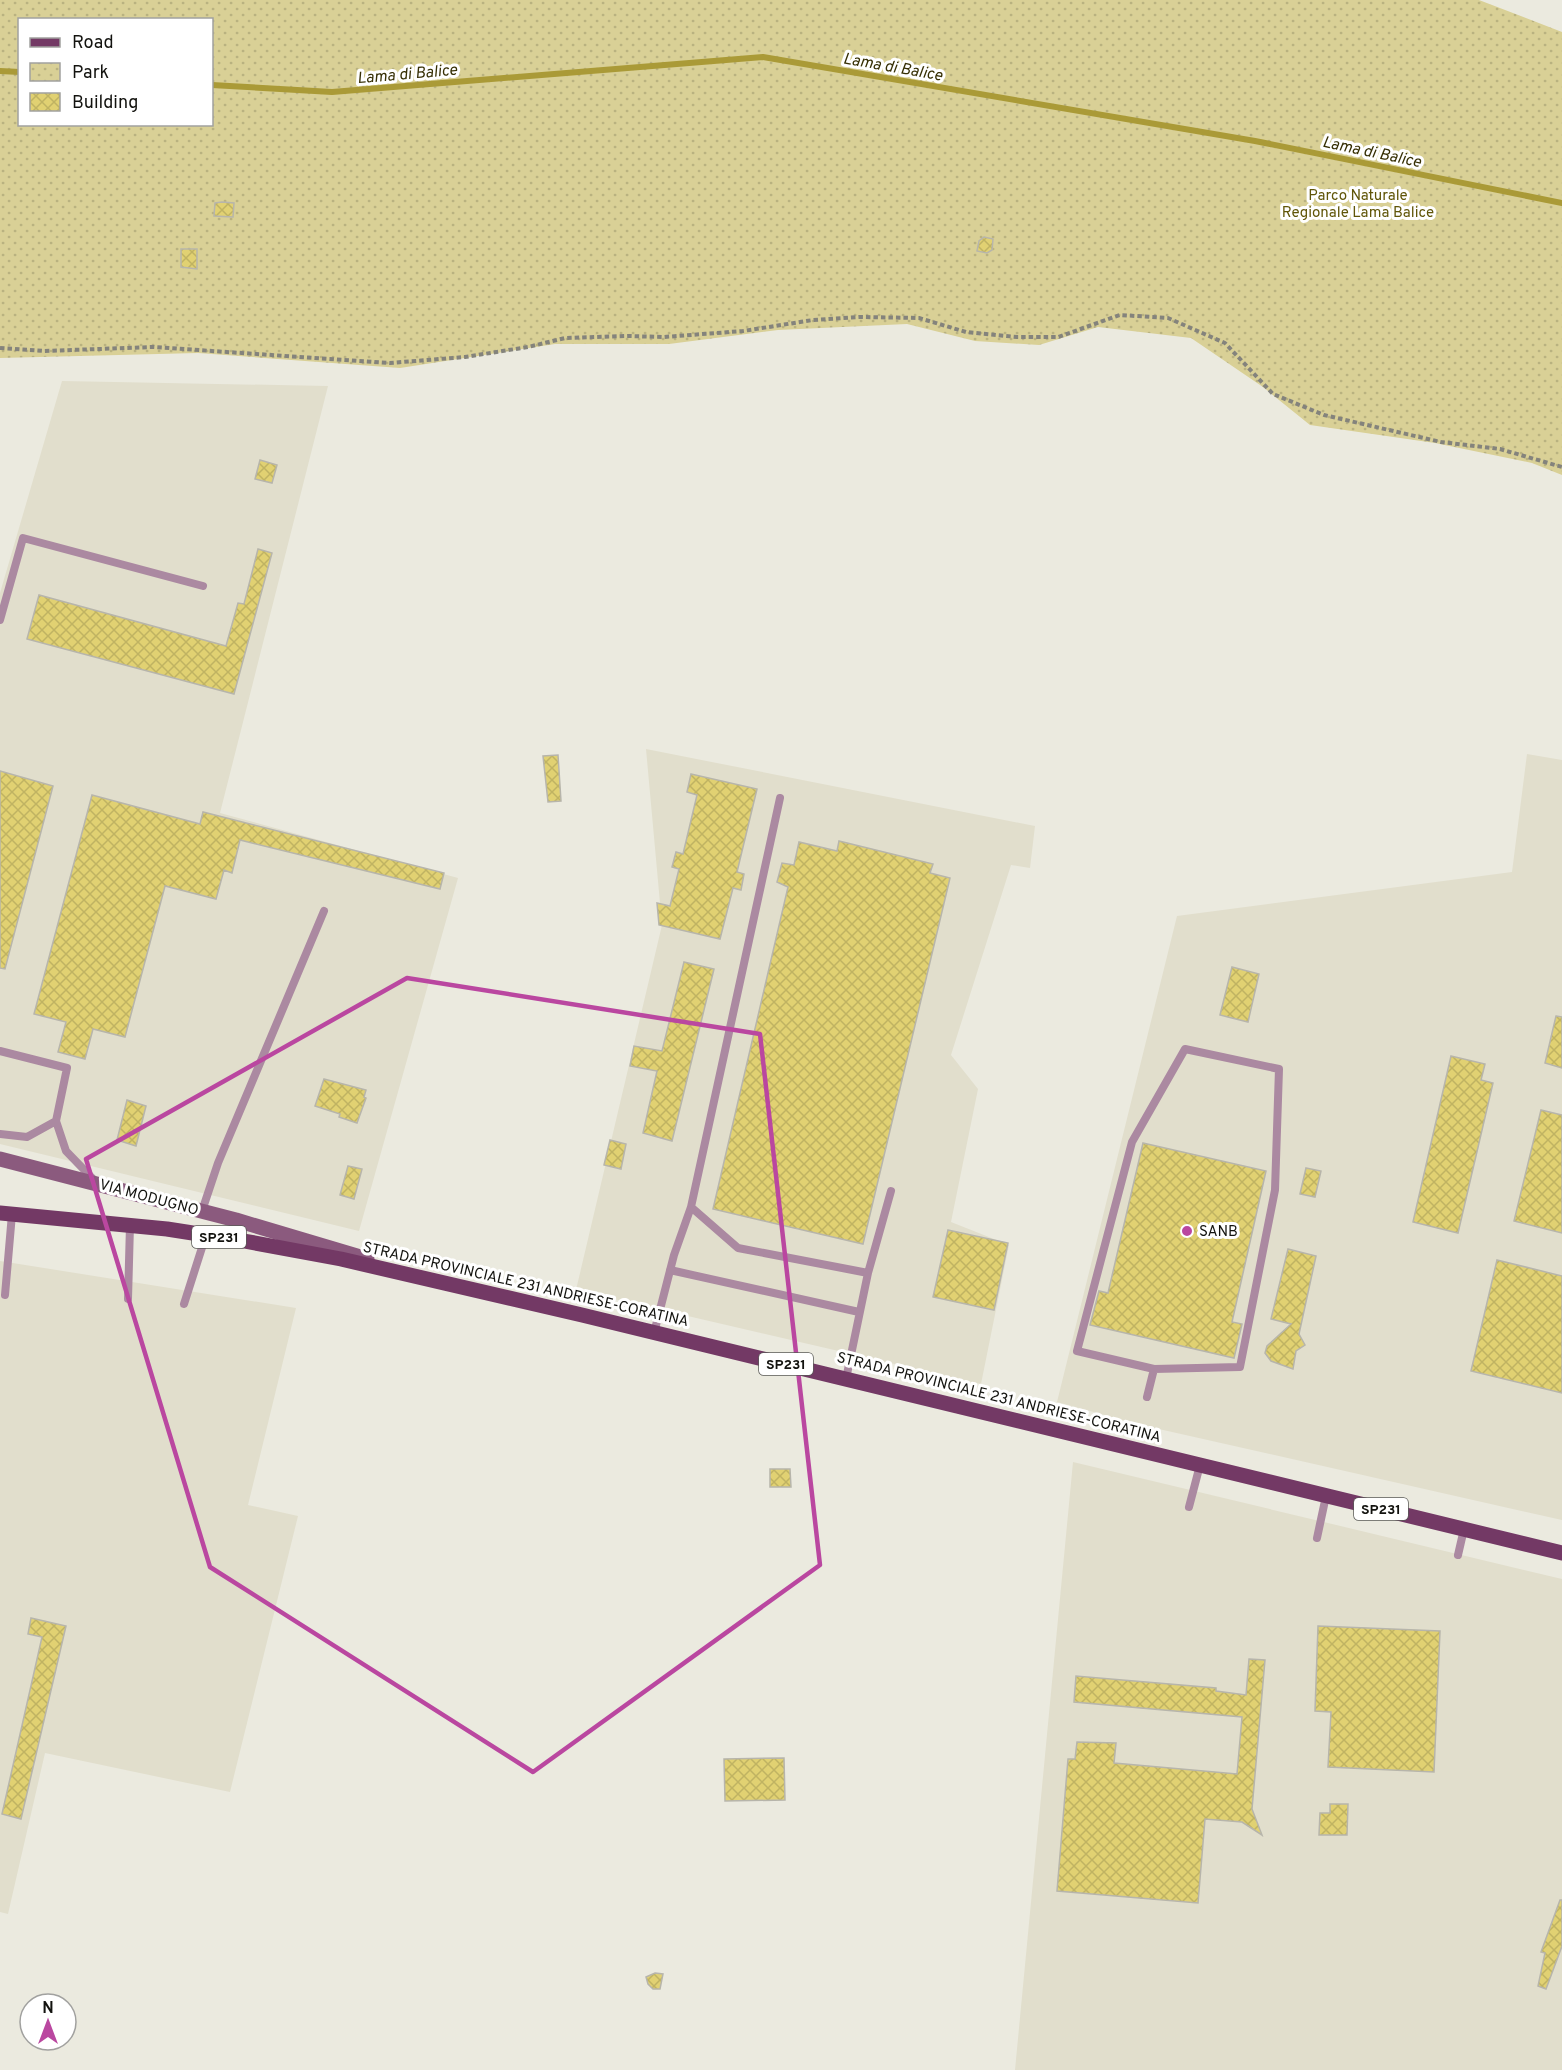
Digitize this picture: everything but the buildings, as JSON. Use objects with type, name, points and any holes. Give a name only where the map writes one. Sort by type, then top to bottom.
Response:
[{"type":"main road","name":"STRADA PROVINCIALE 231 ANDRIESE-CORATINA","points":[[6,1214],[130,1225],[206,1235],[293,1249],[436,1280],[1562,1553]]},
{"type":"street","name":"VIA MODUGNO","points":[[0,1159],[286,1234],[436,1280]]},
{"type":"lane","points":[[0,620],[23,538],[203,586]]},
{"type":"lane","points":[[654,1333],[670,1270],[691,1207],[780,798]]},
{"type":"lane","points":[[202,1211],[218,1163],[324,911]]},
{"type":"lane","points":[[1185,1049],[1279,1069],[1275,1190],[1240,1367],[1154,1369],[1077,1351],[1132,1142],[1185,1049]]},
{"type":"lane","points":[[0,1050],[67,1068],[56,1121],[66,1151],[99,1184]]},
{"type":"lane","points":[[0,1134],[27,1137],[56,1121]]},
{"type":"lane","points":[[846,1379],[868,1274],[891,1191]]},
{"type":"lane","points":[[691,1207],[738,1248],[868,1274]]},
{"type":"lane","points":[[5,1295],[6,1214]]},
{"type":"lane","points":[[128,1299],[130,1225]]},
{"type":"lane","points":[[184,1304],[206,1235]]},
{"type":"lane","points":[[670,1270],[859,1312]]},
{"type":"lane","points":[[1147,1397],[1154,1369]]},
{"type":"lane","points":[[1189,1507],[1200,1465]]},
{"type":"lane","points":[[1317,1538],[1326,1496]]},
{"type":"lane","points":[[1458,1555],[1464,1529]]},
{"type":"path","points":[[0,348],[44,351],[153,347],[390,363],[465,357],[528,347],[565,338],[664,337],[859,317],[919,318],[966,332],[1017,337],[1058,337],[1120,315],[1168,318],[1225,343],[1273,394],[1324,415],[1441,442],[1500,449],[1562,467]]},
{"type":"highlighted area","points":[[407,978],[760,1034],[820,1565],[533,1772],[210,1567],[86,1159]]},
{"type":"shaded area","points":[[62,381],[328,386],[220,813],[458,878],[359,1231],[0,1144],[0,593]]},
{"type":"shaded area","points":[[646,749],[1035,826],[1030,868],[1011,865],[951,1055],[978,1089],[951,1222],[1009,1245],[981,1384],[576,1290],[662,925]]},
{"type":"shaded area","points":[[1527,754],[1562,760],[1562,1520],[1141,1425],[1057,1402],[1177,916],[1512,872]]},
{"type":"shaded area","points":[[0,1261],[296,1308],[248,1505],[298,1516],[230,1792],[45,1753],[8,1914],[0,1912]]},
{"type":"shaded area","points":[[1073,1462],[1562,1579],[1562,2070],[1015,2070]]},
{"type":"green space","name":"Parco Naturale Regionale Lama Balice","points":[[0,0],[1479,0],[1562,32],[1562,475],[1532,463],[1435,443],[1310,425],[1263,387],[1191,338],[1098,327],[1039,345],[975,341],[907,324],[778,330],[669,344],[555,344],[400,368],[198,353],[0,358]]},
{"type":"waterway","name":"Lama di Balice","points":[[213,85],[332,92],[763,57],[1255,141],[1562,203]]},
{"type":"waterway","name":"Lama di Balice","points":[[0,71],[18,72]]},
{"type":"place","name":"SANB","points":[[1187,1231]]}]
